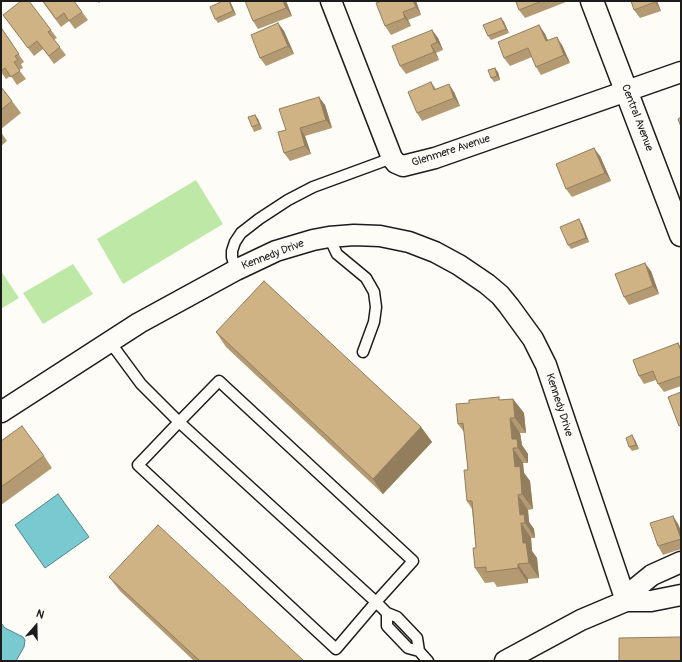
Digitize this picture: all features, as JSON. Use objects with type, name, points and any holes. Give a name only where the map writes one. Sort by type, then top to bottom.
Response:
[{"type":"street","points":[[331,1],[392,158]]},
{"type":"street","name":"Central Avenue","points":[[592,1],[681,235]]},
{"type":"street","points":[[626,91],[681,72]]},
{"type":"street","name":"Glenmere Avenue","points":[[392,158],[396,163],[403,166],[435,158],[626,91]]},
{"type":"street","name":"Kennedy Drive","points":[[1,412],[139,323],[236,270],[282,249],[313,240],[354,235],[380,236],[409,242],[422,246],[447,258],[472,273],[500,295],[533,339],[546,365],[626,601]]},
{"type":"street","points":[[626,601],[636,588],[652,575],[681,562]]},
{"type":"street","points":[[505,661],[581,620],[626,601],[651,601],[681,595]]},
{"type":"lane","points":[[236,270],[232,257],[232,251],[235,242],[246,228],[288,200],[313,187],[392,158]]},
{"type":"lane","points":[[329,237],[337,254],[366,278],[374,292],[376,307],[374,322],[363,352]]},
{"type":"lane","points":[[110,342],[141,384],[179,422],[376,602],[387,613],[387,626],[408,648],[419,650],[428,661]]},
{"type":"lane","points":[[219,381],[413,561],[336,648],[138,465],[179,422],[219,381]]},
{"type":"green space","points":[[196,180],[223,224],[123,284],[97,239]]},
{"type":"green space","points":[[73,264],[93,294],[43,324],[23,293]]},
{"type":"green space","points":[[1,271],[19,298],[1,309]]},
{"type":"water","points":[[58,494],[89,537],[45,568],[15,525]]},
{"type":"water","points":[[1,623],[5,628],[23,637],[25,640],[24,647],[16,661],[1,661]]},
{"type":"building","points":[[21,1],[29,1],[51,30],[48,32],[60,47],[49,56],[37,41],[28,48],[3,15]]},
{"type":"building","points":[[43,1],[74,1],[82,12],[69,21],[64,13],[56,19]]},
{"type":"building","points":[[223,1],[229,1],[233,11],[215,19],[210,7]]},
{"type":"building","points":[[245,1],[283,1],[286,8],[253,21]]},
{"type":"building","points":[[382,1],[413,1],[416,7],[403,12],[405,18],[385,26],[376,3]]},
{"type":"building","points":[[542,1],[519,10],[516,2]]},
{"type":"building","points":[[631,1],[654,1],[655,2],[634,10]]},
{"type":"building","points":[[501,18],[506,29],[488,36],[483,25]]},
{"type":"building","points":[[278,23],[288,46],[260,58],[251,35]]},
{"type":"building","points":[[539,25],[546,41],[557,37],[564,55],[536,67],[528,48],[504,58],[498,42]]},
{"type":"building","points":[[2,29],[19,54],[15,56],[18,60],[14,62],[20,71],[11,77],[5,68],[1,71]]},
{"type":"building","points":[[432,30],[437,42],[431,45],[434,52],[400,66],[392,46]]},
{"type":"building","points":[[495,68],[497,76],[491,78],[488,70]]},
{"type":"building","points":[[431,82],[434,90],[449,84],[454,98],[417,113],[408,92]]},
{"type":"building","points":[[1,87],[12,101],[1,110]]},
{"type":"building","points":[[319,97],[326,120],[300,128],[305,146],[284,153],[278,132],[286,130],[279,109]]},
{"type":"building","points":[[255,115],[259,124],[252,127],[248,117]]},
{"type":"building","points":[[681,117],[681,127],[678,119]]},
{"type":"building","points":[[594,148],[605,173],[566,189],[556,164]]},
{"type":"building","points":[[579,219],[586,238],[568,245],[560,227]]},
{"type":"building","points":[[645,263],[653,286],[624,297],[615,274]]},
{"type":"building","points":[[264,281],[421,427],[373,479],[216,332]]},
{"type":"building","points":[[678,343],[681,351],[681,376],[658,384],[653,371],[639,376],[633,360]]},
{"type":"building","points":[[681,392],[681,425],[679,426],[668,397]]},
{"type":"building","points":[[499,397],[499,400],[513,399],[515,418],[510,418],[512,439],[517,439],[518,448],[513,448],[515,467],[520,466],[522,494],[518,495],[520,515],[524,514],[525,523],[521,523],[523,543],[526,543],[529,563],[518,564],[518,568],[486,572],[486,567],[475,568],[473,548],[476,548],[472,501],[467,501],[464,470],[468,470],[463,423],[458,424],[456,404],[469,403],[469,400]]},
{"type":"building","points":[[22,426],[44,456],[1,487],[1,441]]},
{"type":"building","points":[[632,435],[636,445],[629,447],[626,438]]},
{"type":"building","points":[[673,516],[681,539],[658,546],[650,523]]},
{"type":"building","points":[[158,525],[304,661],[200,661],[109,577]]},
{"type":"building","points":[[681,637],[681,661],[619,661],[619,638]]}]
